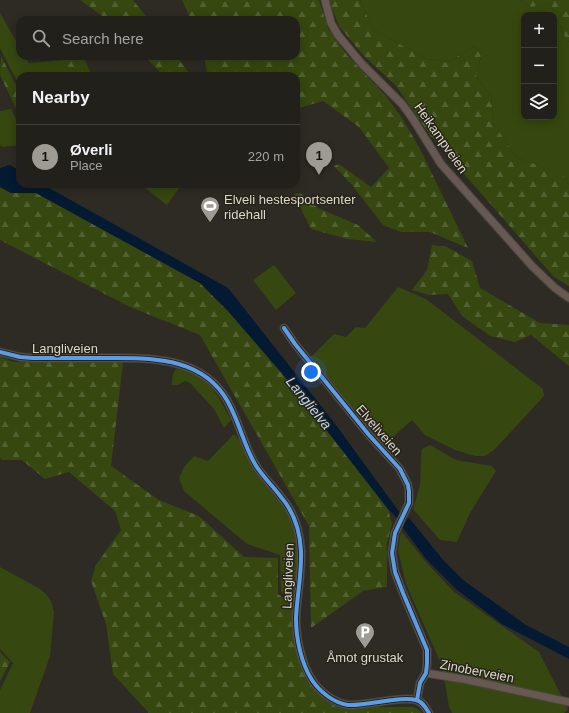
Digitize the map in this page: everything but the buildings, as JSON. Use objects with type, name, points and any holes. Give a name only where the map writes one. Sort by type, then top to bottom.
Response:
[{"type":"street","name":"Heikampveien","points":[[325,0],[331,23],[338,35],[361,63],[405,108],[441,164],[532,266],[555,288],[569,298]]},
{"type":"street","name":"Elveliveien","points":[[284,328],[295,344],[369,435],[400,469],[405,479],[409,491],[409,503],[393,540],[392,560],[403,593],[425,643],[428,657],[426,673]]},
{"type":"street","name":"Langliveien","points":[[0,352],[20,357],[33,358],[127,358],[156,360],[183,365],[204,376],[223,394],[232,410],[254,463],[260,473],[289,508],[297,524],[301,551],[297,627],[301,655],[312,680],[328,697],[348,705],[406,699],[417,700]]},
{"type":"street","name":"Zinoberveien","points":[[417,700],[420,682],[426,673],[468,680],[569,702]]},
{"type":"street","points":[[417,700],[423,704],[429,713]]},
{"type":"green space","points":[[80,0],[133,0],[146,16],[102,16]]},
{"type":"green space","points":[[182,0],[319,0],[328,28],[347,55],[386,96],[402,118],[420,149],[468,248],[430,232],[401,232],[383,225],[352,185],[334,166],[339,164],[371,187],[389,168],[359,127],[323,101],[300,108],[300,72],[206,72],[205,60],[300,60],[300,16],[189,16]]},
{"type":"green space","points":[[329,0],[360,0],[373,29],[426,59],[448,62],[475,46],[481,55],[476,77],[491,96],[494,124],[516,157],[562,174],[569,185],[569,286],[554,277],[430,135],[396,86],[363,55],[339,26]]},
{"type":"green space","points":[[360,0],[521,0],[531,7],[550,3],[554,12],[521,12],[521,120],[557,120],[557,19],[566,39],[569,42],[569,185],[561,174],[516,157],[494,124],[491,96],[476,77],[481,55],[475,46],[448,62],[426,59],[373,29]]},
{"type":"green space","points":[[521,0],[569,0],[569,42],[566,39],[557,19],[557,12],[554,12],[550,3],[531,7]]},
{"type":"green space","points":[[0,13],[16,41],[16,60],[27,60],[29,63],[64,60],[68,72],[16,72],[16,79],[0,48]]},
{"type":"green space","points":[[1,56],[16,85],[16,109],[0,75]]},
{"type":"green space","points":[[64,60],[85,60],[90,72],[68,72]]},
{"type":"green space","points":[[148,60],[179,60],[188,72],[160,72]]},
{"type":"green space","points":[[11,109],[16,120],[16,145],[2,147],[0,145],[0,111]]},
{"type":"green space","points":[[0,187],[11,193],[36,193],[200,283],[228,311],[285,377],[388,509],[392,524],[387,543],[387,587],[363,591],[311,628],[309,526],[200,335],[130,307],[0,240]]},
{"type":"green space","points":[[145,188],[179,188],[167,205]]},
{"type":"green space","points":[[300,193],[318,208],[358,225],[377,242],[347,239],[311,229],[294,194]]},
{"type":"green space","points":[[432,245],[447,247],[472,261],[480,288],[540,323],[569,325],[569,366],[531,335],[515,342],[490,336],[462,316],[448,294],[429,295],[412,290],[427,270]]},
{"type":"green space","points":[[274,265],[296,293],[276,310],[253,280]]},
{"type":"green space","points":[[398,287],[426,299],[543,389],[544,396],[494,450],[485,456],[475,456],[455,450],[425,435],[412,420],[384,445],[378,441],[311,357],[334,334],[346,337],[356,327],[365,328]]},
{"type":"green space","points":[[0,357],[14,362],[123,362],[111,466],[159,500],[199,516],[244,557],[278,558],[278,594],[293,606],[294,639],[306,680],[336,707],[412,707],[418,709],[422,713],[149,713],[113,674],[106,624],[91,581],[96,565],[121,530],[115,511],[69,472],[45,479],[22,460],[2,460],[0,458]]},
{"type":"green space","points":[[179,367],[198,376],[211,387],[221,401],[231,420],[224,428],[214,409],[190,383],[185,381],[178,385],[172,385],[172,377]]},
{"type":"green space","points":[[234,434],[244,446],[257,473],[290,515],[296,533],[298,556],[295,602],[281,592],[280,555],[247,544],[184,491],[179,478],[184,467],[194,456],[208,461]]},
{"type":"green space","points":[[430,445],[456,460],[492,466],[496,471],[470,513],[457,542],[440,540],[413,509],[420,485],[422,449]]},
{"type":"green space","points":[[401,531],[426,562],[453,591],[539,652],[568,709],[564,713],[452,713],[449,707],[442,666],[406,584],[398,551]]},
{"type":"green space","points":[[0,567],[40,589],[46,594],[51,601],[54,612],[50,656],[30,713],[0,713],[0,690],[13,663],[0,649]]},
{"type":"green space","points":[[0,652],[10,662],[0,682]]},
{"type":"water","name":"Langlielva","points":[[10,165],[16,169],[16,188],[49,188],[228,288],[336,425],[400,513],[406,519],[409,518],[444,561],[463,580],[526,625],[569,647],[569,659],[502,624],[456,589],[427,560],[403,528],[404,525],[388,509],[285,377],[228,311],[200,283],[36,193],[11,193],[0,187],[0,168]]},
{"type":"cycle path","points":[[284,328],[295,344],[369,435],[400,469],[408,485],[409,503],[395,533],[392,553],[395,572],[427,650],[426,673],[420,683],[417,700]]},
{"type":"cycle path","points":[[0,352],[20,357],[33,358],[134,358],[168,361],[183,365],[198,372],[211,381],[228,402],[255,464],[286,503],[296,522],[301,559],[296,618],[297,634],[302,658],[312,680],[319,689],[328,696],[343,704],[358,705],[399,699],[410,699],[420,702],[429,713]]},
{"type":"place","name":"Øverli","points":[[319,175]]},
{"type":"place","name":"Elveli hestesportsenter ridehall","points":[[210,223]]},
{"type":"place","name":"Åmot grustak","points":[[365,649]]}]
